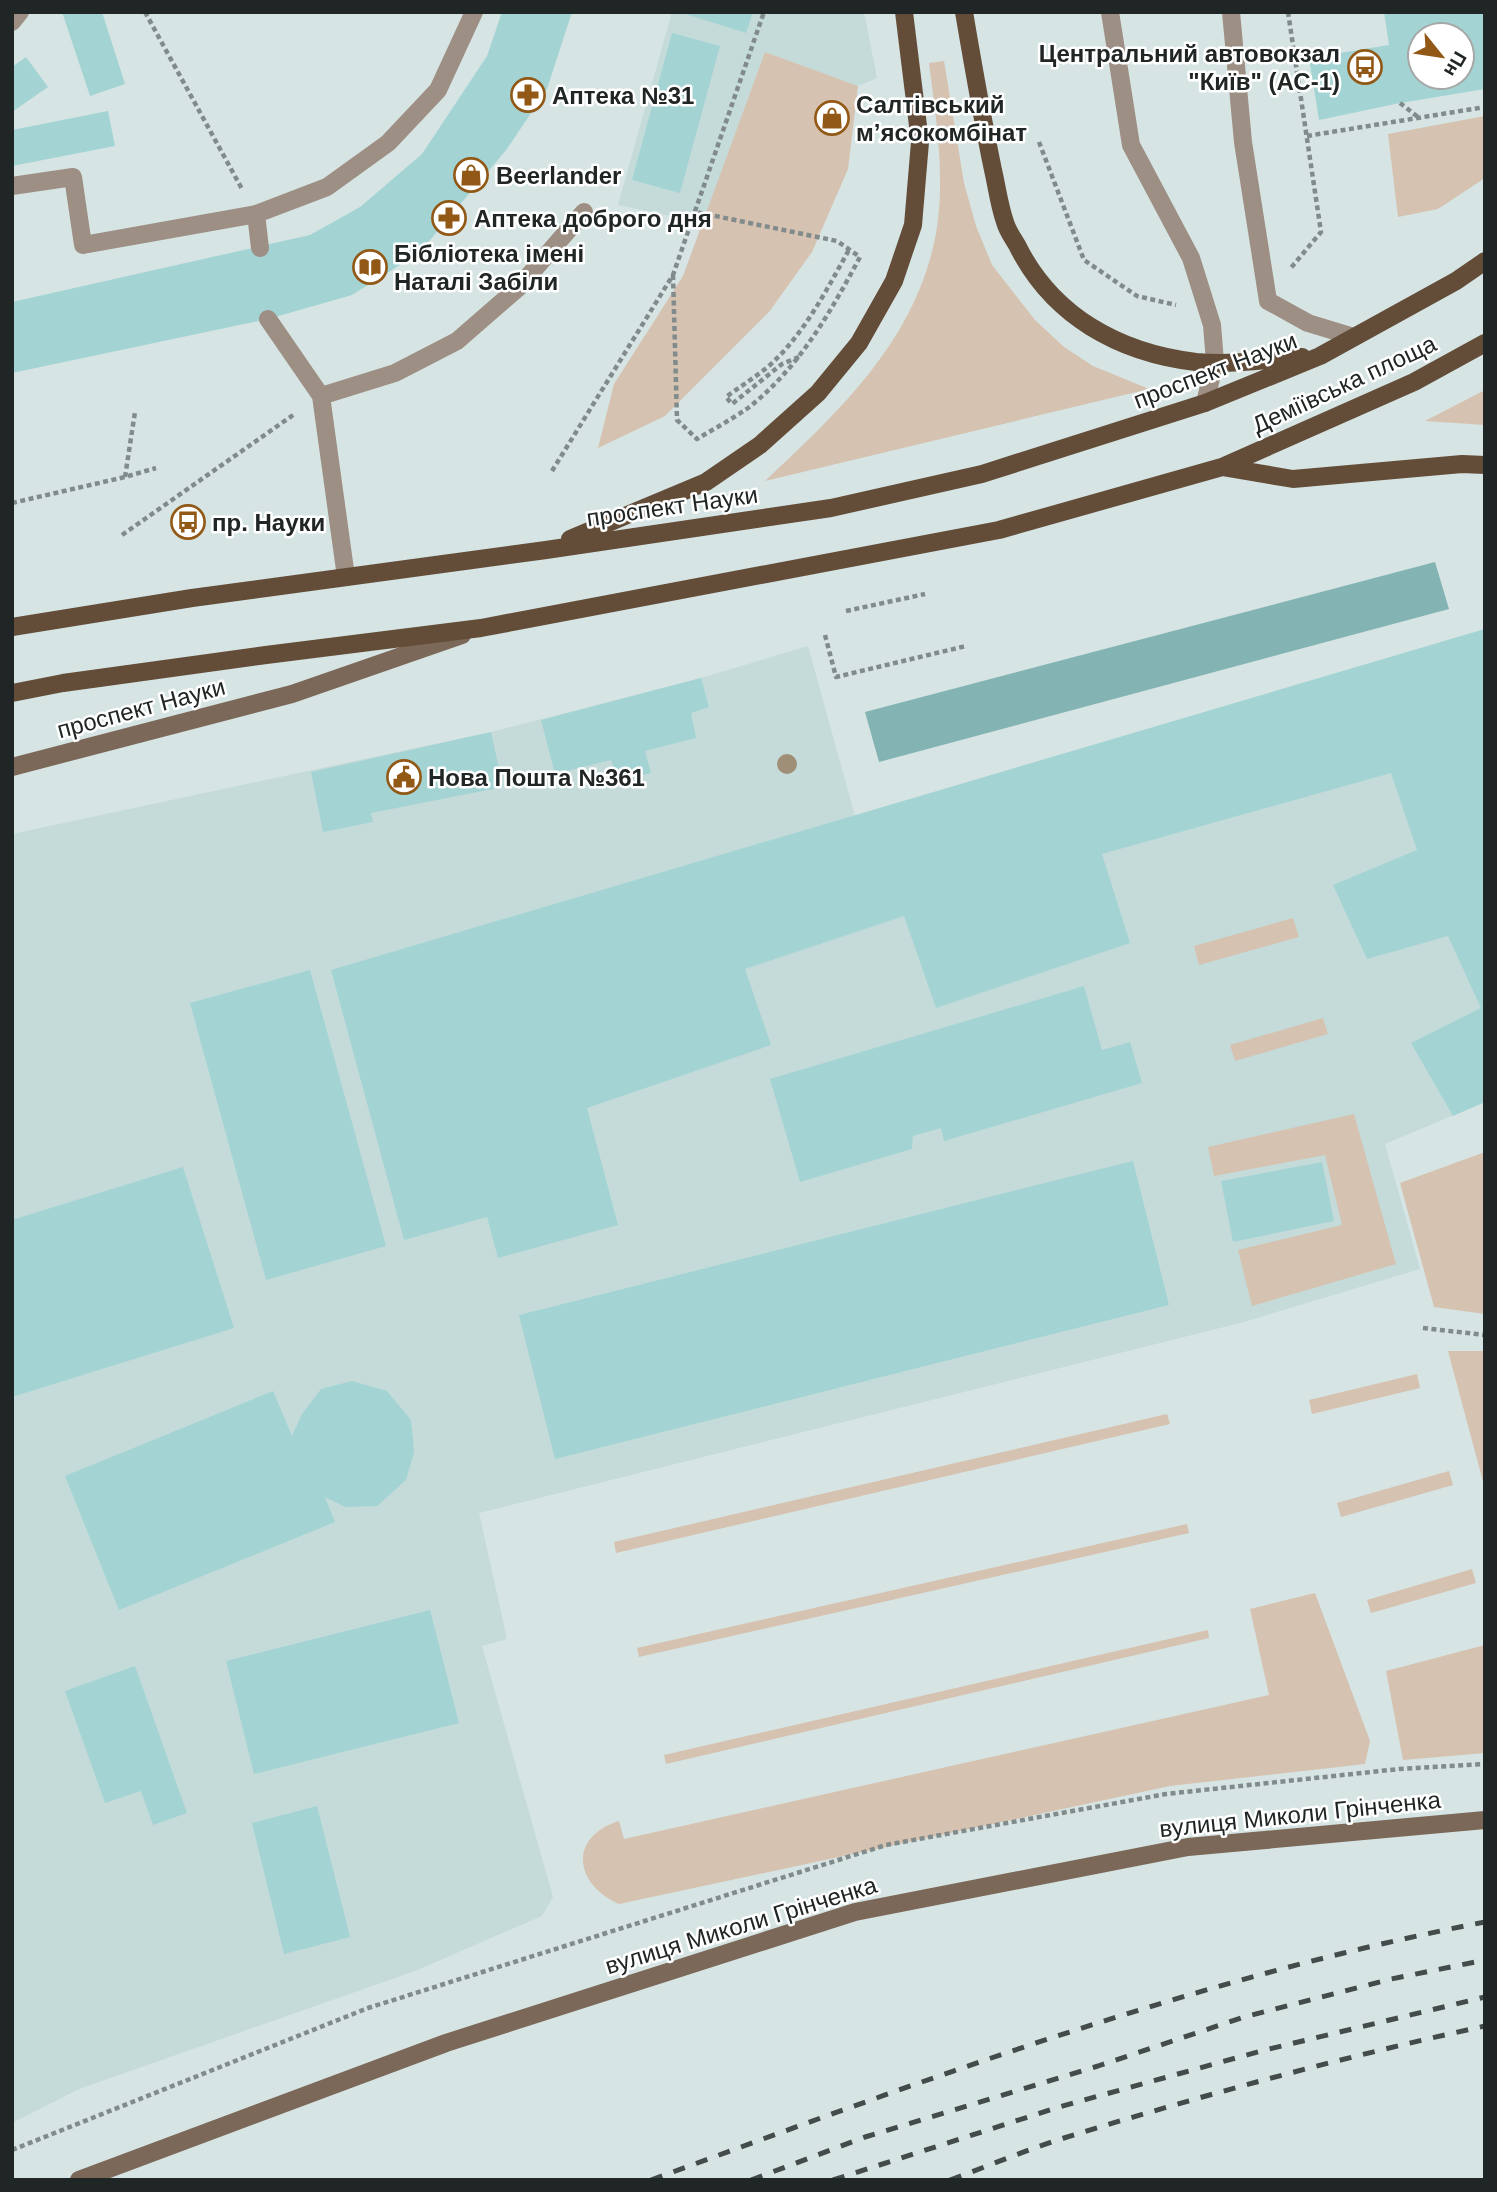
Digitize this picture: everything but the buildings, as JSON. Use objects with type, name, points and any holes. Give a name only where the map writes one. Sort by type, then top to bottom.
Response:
[{"type":"main road","points":[[546,550],[706,482],[760,446],[818,393],[859,343],[894,281],[914,225],[920,142],[904,12]]},
{"type":"main road","points":[[964,12],[984,128],[1005,223],[1027,265],[1054,300],[1100,333],[1134,348],[1170,358],[1252,362],[1320,356]]},
{"type":"main road","name":"Деміївська площа","points":[[1320,356],[1456,281],[1485,261]]},
{"type":"main road","name":"Деміївська площа","points":[[1222,467],[1414,382],[1485,343]]},
{"type":"main road","name":"проспект Науки","points":[[12,627],[192,598],[831,508],[982,474],[1205,404],[1320,356]]},
{"type":"main road","points":[[1222,467],[1293,479],[1462,464],[1485,465]]},
{"type":"main road","name":"проспект Науки","points":[[12,693],[63,683],[239,658],[481,628],[999,530],[1222,467]]},
{"type":"main road","name":"проспект Науки","points":[[12,767],[292,694],[481,628]]},
{"type":"main road","name":"вулиця Миколи Грінченка","points":[[79,2180],[446,2043],[855,1912],[1188,1847],[1485,1820]]},
{"type":"lane","points":[[12,22],[20,12]]},
{"type":"lane","points":[[12,186],[73,177],[83,245],[256,214],[327,187],[388,143],[438,90],[474,12]]},
{"type":"lane","points":[[1111,12],[1131,145],[1191,258],[1212,325],[1215,362],[1205,404]]},
{"type":"lane","points":[[1231,12],[1243,142],[1268,301],[1308,323],[1354,337]]},
{"type":"lane","points":[[321,396],[395,373],[457,341],[518,288],[584,212]]},
{"type":"lane","points":[[256,214],[260,248]]},
{"type":"lane","points":[[268,319],[321,396],[346,577]]},
{"type":"path","points":[[145,12],[256,214]]},
{"type":"path","points":[[552,471],[673,275],[764,12]]},
{"type":"path","points":[[1400,103],[1419,118]]},
{"type":"path","points":[[1307,135],[1485,107]]},
{"type":"path","points":[[1039,142],[1084,260],[1137,296]]},
{"type":"path","points":[[673,275],[677,420],[697,439],[746,409],[770,389],[800,357],[831,310],[860,257],[837,241],[696,212]]},
{"type":"path","points":[[800,357],[782,364],[732,404],[726,397],[770,365],[794,339],[820,301],[850,248]]},
{"type":"path","points":[[122,534],[321,396]]},
{"type":"path","points":[[125,477],[135,412]]},
{"type":"path","points":[[12,503],[156,468]]},
{"type":"path","points":[[846,611],[925,594]]},
{"type":"path","points":[[825,635],[836,677],[966,646]]},
{"type":"path","points":[[1423,1328],[1485,1335]]},
{"type":"path","points":[[12,2150],[368,2008],[886,1845],[1166,1794],[1399,1769],[1485,1764]]},
{"type":"shaded area","points":[[672,12],[864,12],[877,78],[858,86],[765,52],[703,223],[618,205]]},
{"type":"shaded area","points":[[765,52],[858,86],[848,169],[812,252],[769,312],[665,416],[598,448],[614,384],[683,276]]},
{"type":"shaded area","points":[[944,61],[964,183],[976,226],[992,265],[1035,320],[1064,347],[1093,366],[1149,389],[765,481],[822,427],[848,398],[895,337],[914,303],[928,266],[939,207],[939,145],[929,63]]},
{"type":"shaded area","points":[[1485,116],[1485,178],[1438,209],[1398,217],[1388,134]]},
{"type":"shaded area","points":[[1485,390],[1485,425],[1425,421]]},
{"type":"shaded area","points":[[1485,629],[1485,1102],[1385,1144],[1420,1269],[1240,1323],[479,1513],[507,1639],[482,1646],[553,1897],[542,1916],[415,1971],[79,2089],[12,2123],[12,834],[491,732],[701,678],[808,646],[855,816]]},
{"type":"shaded area","points":[[1293,918],[1299,937],[1199,965],[1194,946]]},
{"type":"shaded area","points":[[1323,1018],[1328,1034],[1235,1061],[1230,1045]]},
{"type":"shaded area","points":[[1354,1114],[1396,1264],[1252,1306],[1238,1250],[1342,1225],[1325,1155],[1214,1176],[1208,1147]]},
{"type":"shaded area","points":[[1485,1152],[1485,1314],[1434,1307],[1400,1183]]},
{"type":"shaded area","points":[[1448,1351],[1485,1351],[1485,1489]]},
{"type":"shaded area","points":[[1417,1374],[1420,1388],[1312,1414],[1309,1400]]},
{"type":"shaded area","points":[[1167,1414],[1170,1424],[616,1553],[614,1542]]},
{"type":"shaded area","points":[[1449,1471],[1453,1485],[1341,1517],[1337,1503]]},
{"type":"shaded area","points":[[1187,1524],[1189,1533],[639,1657],[637,1648]]},
{"type":"shaded area","points":[[1472,1569],[1476,1583],[1371,1613],[1367,1600]]},
{"type":"shaded area","points":[[1315,1593],[1370,1741],[1365,1764],[1170,1786],[619,1904],[593,1885],[586,1873],[583,1861],[591,1838],[603,1828],[619,1821],[624,1839],[1269,1695],[1250,1609]]},
{"type":"shaded area","points":[[1208,1630],[1209,1638],[666,1764],[664,1755]]},
{"type":"shaded area","points":[[1485,1645],[1485,1753],[1403,1760],[1386,1671]]},
{"type":"water","points":[[1435,562],[1449,609],[879,762],[865,712]]},
{"type":"railway","points":[[651,2180],[959,2069],[1167,2001],[1272,1971],[1485,1922]]},
{"type":"railway","points":[[751,2180],[865,2137],[1098,2066],[1244,2017],[1391,1979],[1485,1960]]},
{"type":"railway","points":[[833,2180],[1059,2107],[1261,2051],[1485,1997]]},
{"type":"railway","points":[[950,2180],[1050,2143],[1168,2107],[1326,2064],[1485,2026]]},
{"type":"place","name":"Центральний автовокзал \"Київ\" (АС-1)","points":[[1365,67]]},
{"type":"place","name":"Аптека №31","points":[[528,95]]},
{"type":"place","name":"Салтівський мʼясокомбінат","points":[[832,118]]},
{"type":"place","name":"Beerlander","points":[[471,175]]},
{"type":"place","name":"Аптека доброго дня","points":[[449,218]]},
{"type":"place","name":"Бібліотека імені Наталі Забіли","points":[[370,267]]},
{"type":"place","name":"пр. Науки","points":[[188,522]]},
{"type":"place","name":"Нова Пошта №361","points":[[404,777]]}]
